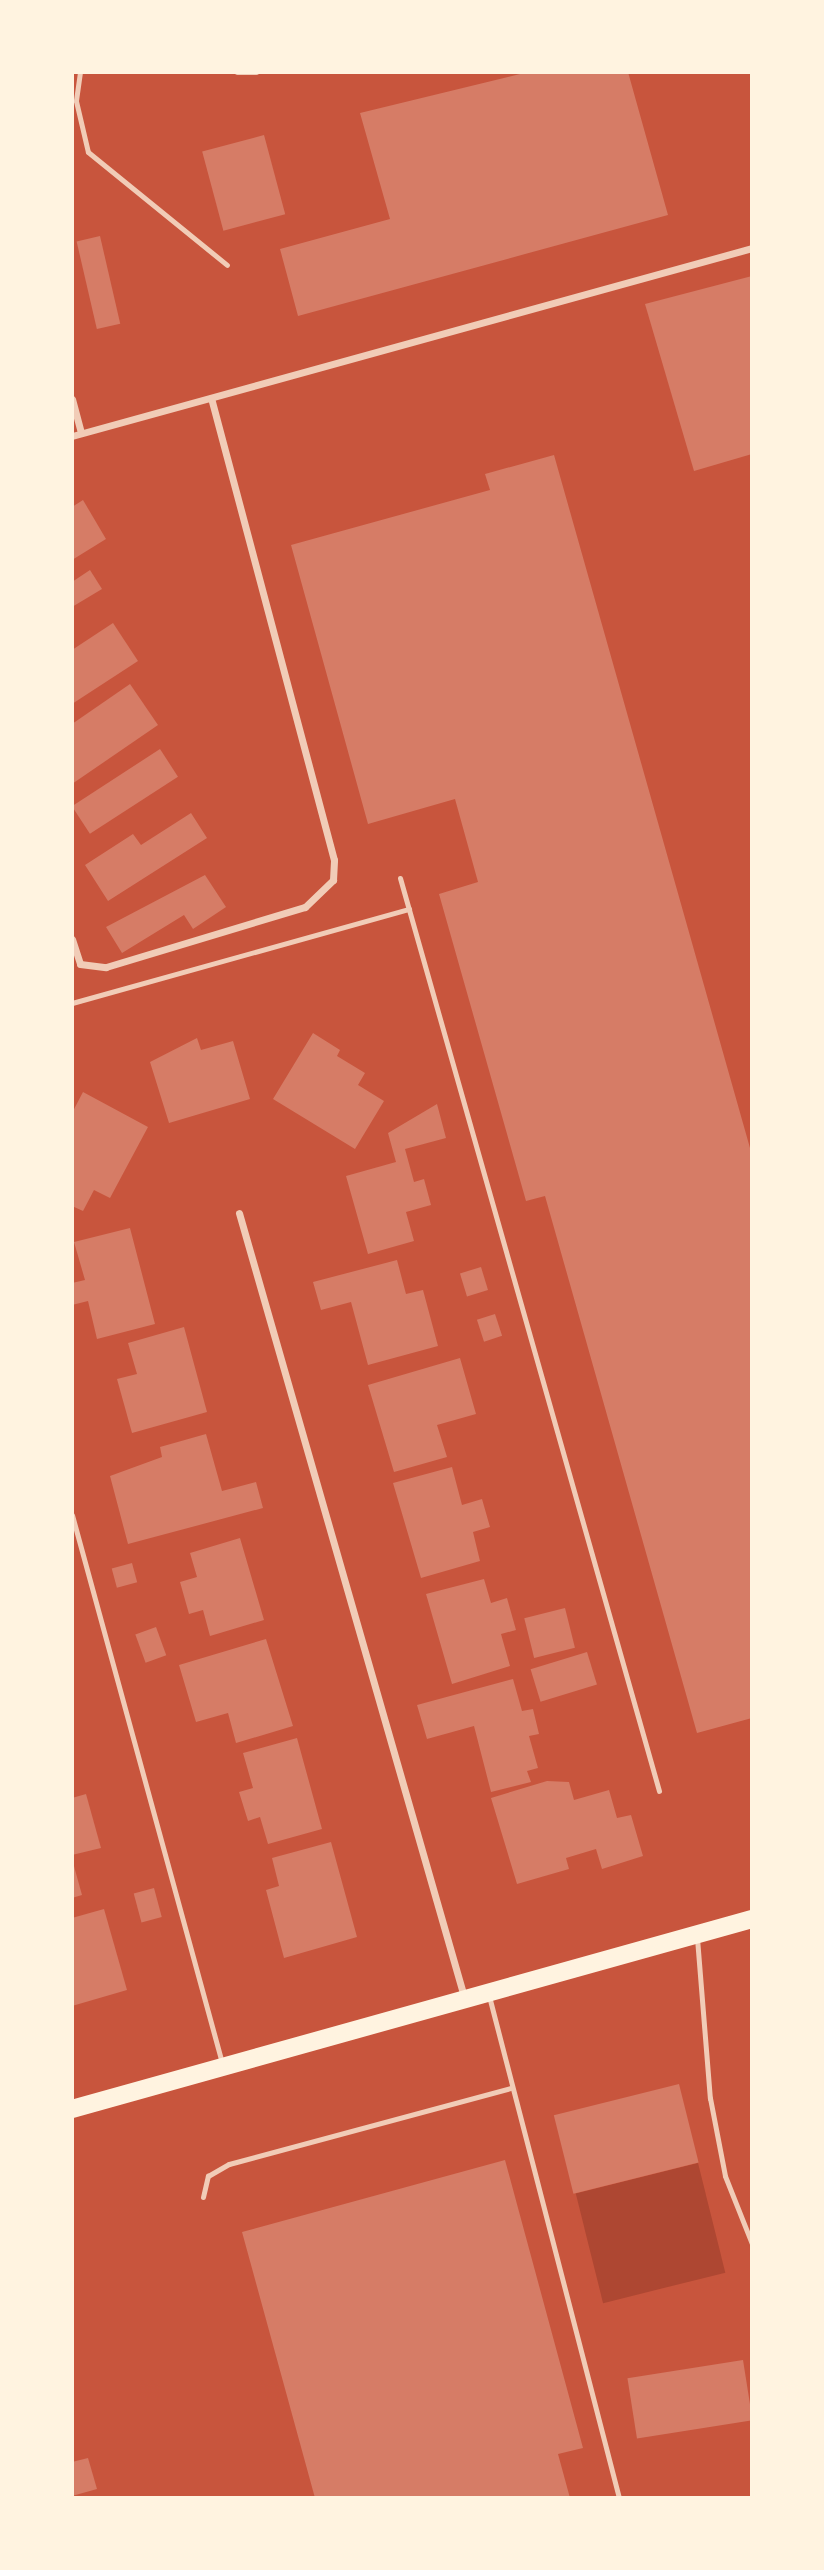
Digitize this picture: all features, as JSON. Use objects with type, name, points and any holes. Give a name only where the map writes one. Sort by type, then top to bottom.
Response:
[{"type":"main road","points":[[72,2109],[465,2002],[752,1919]]},
{"type":"street","points":[[72,436],[752,248]]},
{"type":"street","points":[[72,939],[80,964],[106,967],[305,907],[333,880],[334,860],[211,398]]},
{"type":"street","points":[[72,399],[81,433]]},
{"type":"street","points":[[239,1213],[465,2002]]},
{"type":"lane","points":[[80,72],[76,101],[88,152],[227,264]]},
{"type":"lane","points":[[237,72],[256,72]]},
{"type":"lane","points":[[400,878],[659,1791]]},
{"type":"lane","points":[[72,1003],[409,909]]},
{"type":"lane","points":[[72,1515],[224,2069]]},
{"type":"lane","points":[[697,1935],[710,2098],[725,2176],[752,2244]]},
{"type":"lane","points":[[489,1995],[619,2498]]},
{"type":"lane","points":[[203,2197],[208,2176],[229,2164],[511,2088]]},
{"type":"shaded area","points":[[698,2163],[725,2273],[603,2303],[576,2193]]},
{"type":"building","points":[[528,72],[628,72],[668,215],[298,316],[280,249],[390,219],[360,113]]},
{"type":"building","points":[[264,135],[285,214],[223,231],[202,152]]},
{"type":"building","points":[[100,236],[120,324],[97,329],[77,241]]},
{"type":"building","points":[[752,276],[752,454],[694,471],[645,304]]},
{"type":"building","points":[[554,455],[752,1155],[752,1718],[697,1733],[545,1196],[526,1201],[439,894],[478,882],[455,799],[368,824],[291,545],[490,490],[485,474]]},
{"type":"building","points":[[83,500],[106,539],[72,560],[72,507]]},
{"type":"building","points":[[90,570],[102,589],[72,607],[72,582]]},
{"type":"building","points":[[113,623],[138,661],[72,704],[72,650]]},
{"type":"building","points":[[130,684],[158,725],[72,784],[72,724]]},
{"type":"building","points":[[160,749],[178,777],[90,834],[72,806]]},
{"type":"building","points":[[191,813],[207,838],[108,901],[85,865],[133,834],[141,845]]},
{"type":"building","points":[[205,875],[226,907],[193,929],[184,915],[122,953],[106,927]]},
{"type":"building","points":[[313,1033],[340,1050],[337,1056],[365,1073],[358,1085],[384,1101],[355,1149],[273,1099]]},
{"type":"building","points":[[197,1038],[201,1050],[233,1041],[250,1099],[169,1123],[150,1062]]},
{"type":"building","points":[[83,1092],[148,1127],[110,1198],[94,1190],[83,1211],[72,1206],[72,1113]]},
{"type":"building","points":[[437,1104],[446,1138],[405,1149],[414,1182],[424,1179],[431,1205],[406,1212],[414,1241],[368,1254],[346,1176],[396,1162],[388,1133]]},
{"type":"building","points":[[130,1228],[155,1324],[97,1339],[88,1301],[72,1305],[72,1283],[85,1280],[74,1242]]},
{"type":"building","points":[[397,1260],[406,1294],[423,1290],[438,1346],[368,1365],[351,1302],[321,1310],[313,1282]]},
{"type":"building","points":[[481,1267],[488,1290],[467,1296],[460,1273]]},
{"type":"building","points":[[495,1314],[502,1336],[484,1342],[477,1320]]},
{"type":"building","points":[[184,1327],[207,1412],[132,1433],[117,1379],[137,1374],[128,1343]]},
{"type":"building","points":[[460,1358],[476,1414],[437,1425],[447,1457],[394,1472],[368,1385]]},
{"type":"building","points":[[206,1434],[222,1491],[256,1482],[263,1508],[128,1544],[110,1476],[162,1457],[160,1447]]},
{"type":"building","points":[[452,1467],[462,1505],[482,1499],[490,1527],[473,1532],[480,1561],[421,1578],[393,1483]]},
{"type":"building","points":[[240,1538],[264,1620],[210,1636],[203,1610],[189,1614],[180,1582],[197,1577],[190,1553]]},
{"type":"building","points":[[132,1563],[137,1582],[117,1588],[112,1568]]},
{"type":"building","points":[[484,1579],[491,1603],[507,1598],[516,1630],[501,1634],[510,1666],[452,1684],[426,1594]]},
{"type":"building","points":[[565,1608],[575,1648],[534,1658],[524,1618]]},
{"type":"building","points":[[156,1627],[166,1655],[146,1663],[135,1635]]},
{"type":"building","points":[[266,1639],[293,1726],[236,1743],[228,1713],[196,1722],[179,1665]]},
{"type":"building","points":[[587,1652],[597,1685],[541,1702],[531,1669]]},
{"type":"building","points":[[513,1679],[522,1711],[533,1709],[539,1734],[529,1736],[538,1768],[527,1771],[531,1782],[491,1792],[474,1726],[427,1739],[417,1705]]},
{"type":"building","points":[[297,1738],[322,1829],[268,1844],[260,1817],[248,1821],[239,1792],[253,1788],[243,1753]]},
{"type":"building","points":[[547,1781],[569,1782],[574,1800],[609,1790],[617,1818],[631,1815],[643,1856],[602,1869],[596,1849],[566,1858],[569,1869],[517,1884],[491,1798]]},
{"type":"building","points":[[86,1794],[101,1848],[72,1855],[72,1798]]},
{"type":"building","points":[[331,1842],[357,1937],[284,1958],[266,1890],[279,1886],[272,1858]]},
{"type":"building","points":[[72,1859],[82,1895],[72,1898]]},
{"type":"building","points":[[154,1888],[162,1917],[141,1922],[134,1893]]},
{"type":"building","points":[[104,1909],[127,1990],[72,2006],[72,1918]]},
{"type":"building","points":[[679,2084],[699,2163],[573,2194],[554,2115]]},
{"type":"building","points":[[505,2160],[583,2448],[558,2454],[570,2498],[315,2498],[242,2232]]},
{"type":"building","points":[[743,2360],[752,2420],[637,2439],[627,2378]]},
{"type":"building","points":[[88,2458],[97,2489],[72,2496],[72,2462]]}]
